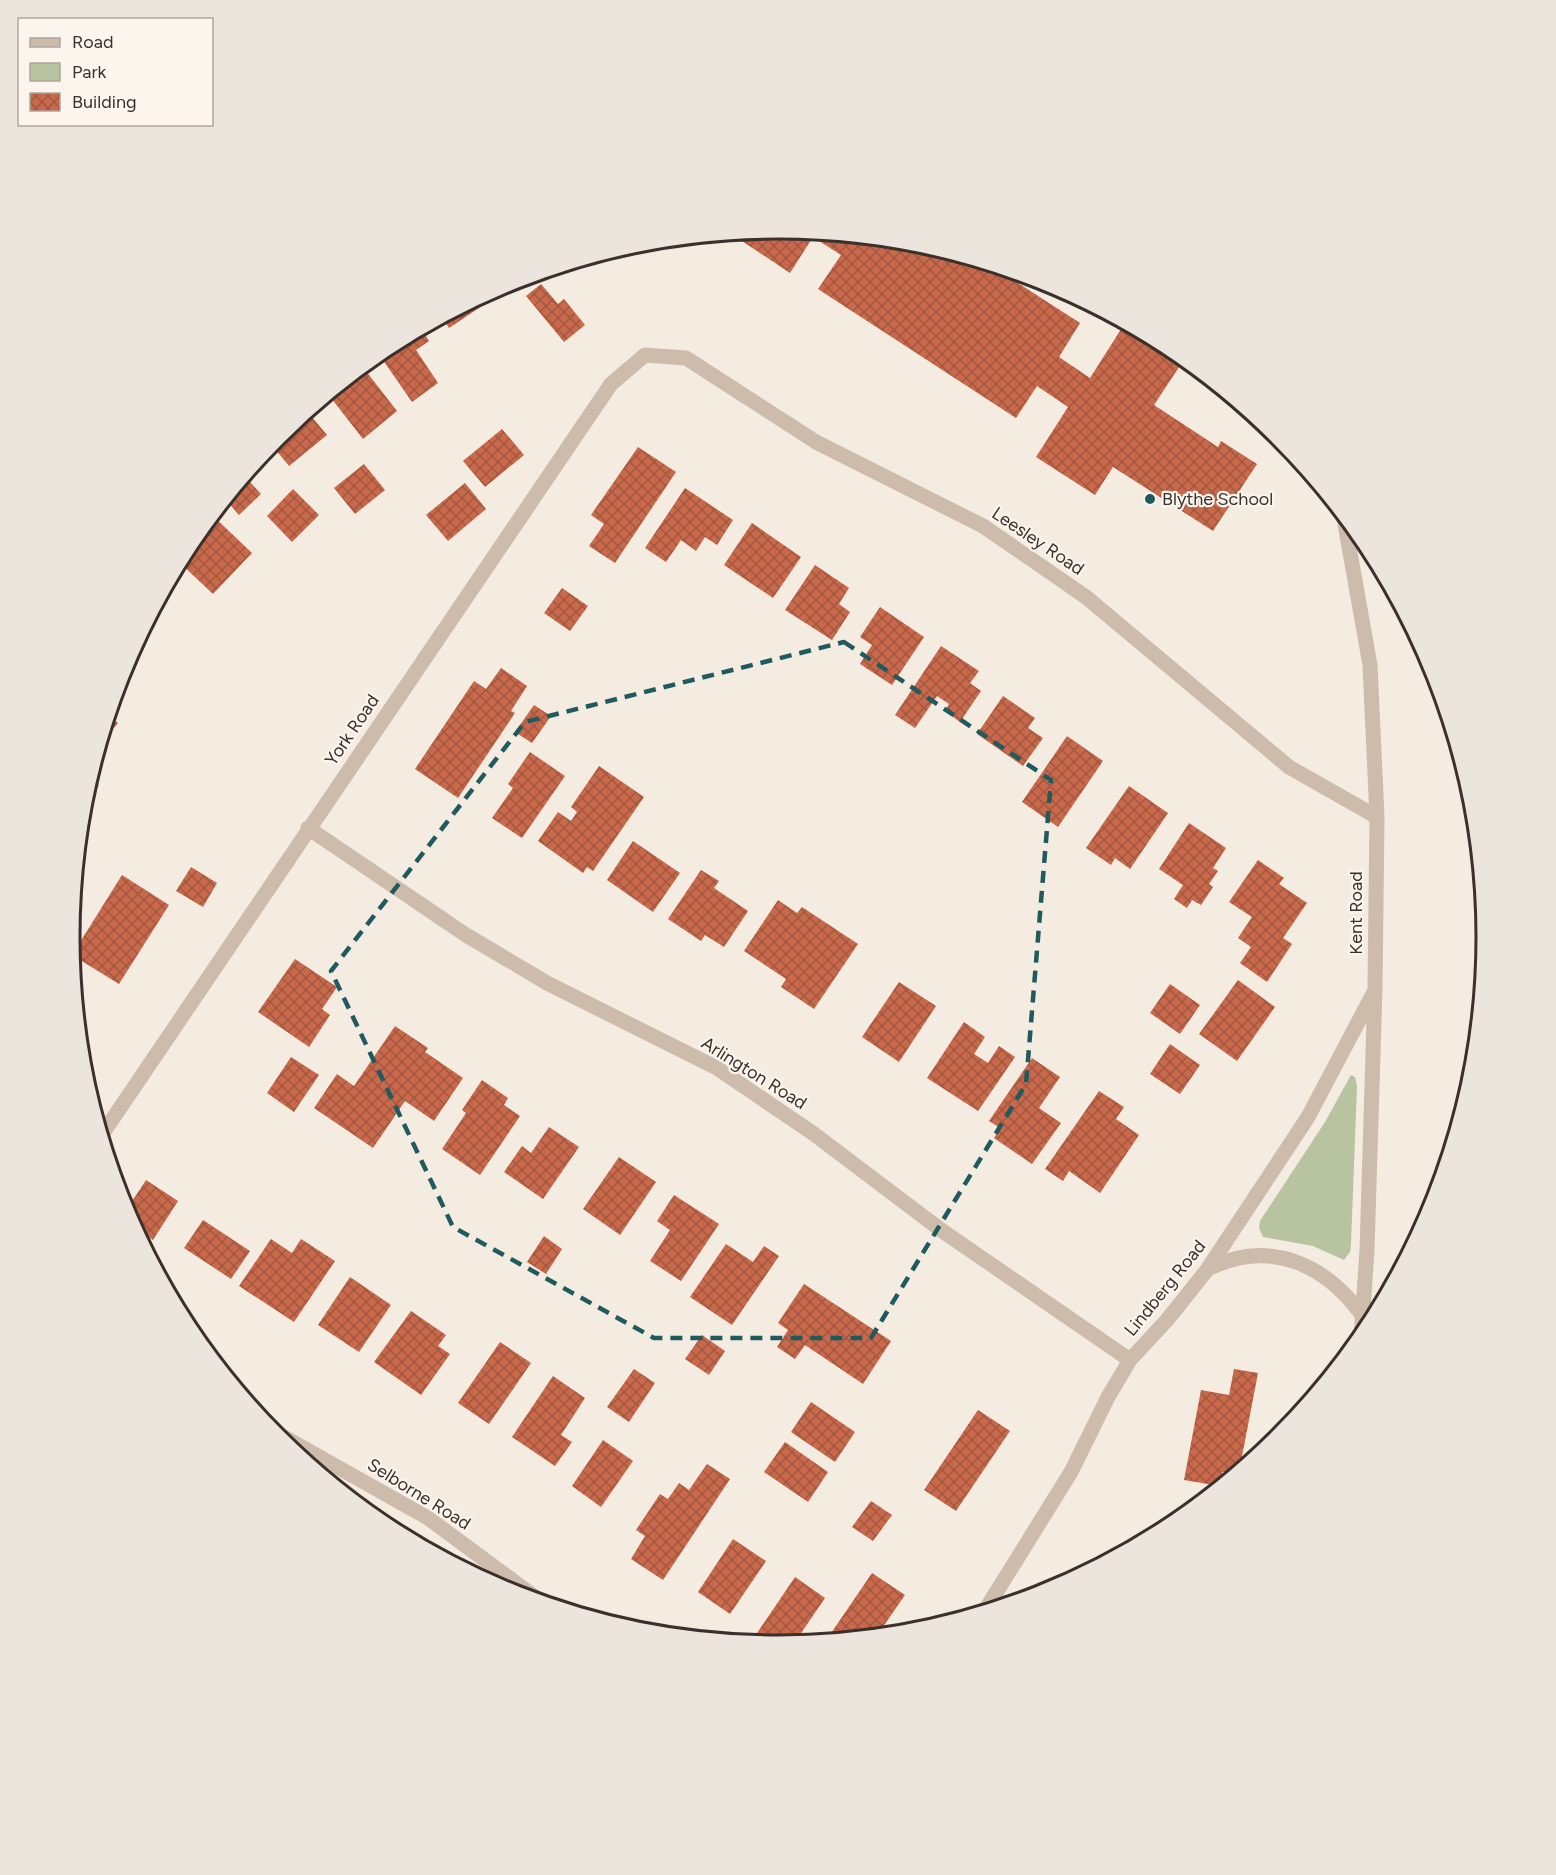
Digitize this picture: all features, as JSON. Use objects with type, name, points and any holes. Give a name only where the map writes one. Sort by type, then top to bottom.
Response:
[{"type":"street","name":"Leesley Road","points":[[645,355],[686,358],[816,442],[983,526],[1086,597],[1289,767],[1377,817]]},
{"type":"street","name":"York Road","points":[[106,1128],[611,384],[645,355]]},
{"type":"street","name":"Kent Road","points":[[1346,532],[1370,665],[1377,817],[1375,988],[1362,1322]]},
{"type":"street","name":"Arlington Road","points":[[308,828],[466,935],[548,983],[717,1068],[814,1134],[941,1230],[1130,1360]]},
{"type":"street","name":"Lindberg Road","points":[[990,1603],[1071,1472],[1108,1397],[1130,1360],[1208,1270],[1308,1117],[1375,988]]},
{"type":"street","points":[[1208,1270],[1228,1260],[1247,1256],[1270,1256],[1292,1260],[1329,1279],[1347,1293],[1362,1315]]},
{"type":"street","name":"Selborne Road","points":[[298,1445],[429,1518],[519,1586]]},
{"type":"highlighted area","points":[[844,642],[1051,780],[1026,1084],[871,1338],[654,1338],[453,1227],[331,971],[525,722]]},
{"type":"green space","points":[[1351,1075],[1355,1077],[1357,1086],[1351,1244],[1350,1252],[1344,1260],[1313,1246],[1263,1237],[1259,1228],[1260,1221],[1325,1122]]},
{"type":"building","points":[[740,240],[811,240],[790,273]]},
{"type":"building","points":[[817,240],[914,252],[1013,280],[1080,323],[1059,357],[1090,378],[1121,330],[1179,366],[1154,405],[1218,447],[1221,441],[1257,464],[1213,531],[1113,467],[1095,495],[1036,457],[1068,407],[1037,386],[1016,418],[818,289],[841,255]]},
{"type":"building","points":[[541,284],[558,304],[564,299],[585,325],[564,342],[526,296]]},
{"type":"building","points":[[486,303],[449,328],[446,324]]},
{"type":"building","points":[[425,335],[429,341],[416,350],[438,383],[412,402],[384,361]]},
{"type":"building","points":[[367,373],[397,411],[363,439],[332,400]]},
{"type":"building","points":[[312,417],[327,435],[289,466],[277,451]]},
{"type":"building","points":[[502,429],[524,455],[485,487],[463,461]]},
{"type":"building","points":[[638,447],[676,472],[615,563],[589,546],[604,524],[591,515]]},
{"type":"building","points":[[364,464],[385,490],[355,514],[334,488]]},
{"type":"building","points":[[250,481],[261,494],[239,515],[230,505]]},
{"type":"building","points":[[465,483],[486,509],[448,541],[426,515]]},
{"type":"building","points":[[685,488],[733,520],[717,545],[705,537],[696,551],[681,540],[666,562],[645,548]]},
{"type":"building","points":[[293,489],[319,515],[292,542],[267,516]]},
{"type":"building","points":[[218,521],[252,553],[213,594],[185,568]]},
{"type":"building","points":[[752,523],[801,557],[773,598],[724,565]]},
{"type":"building","points":[[815,565],[849,588],[839,604],[850,612],[832,640],[785,610]]},
{"type":"building","points":[[562,588],[588,606],[570,631],[544,613]]},
{"type":"building","points":[[880,607],[924,637],[892,685],[860,664],[872,645],[860,637]]},
{"type":"building","points":[[941,646],[979,671],[970,683],[981,691],[960,722],[945,711],[949,704],[937,696],[915,728],[895,715]]},
{"type":"building","points":[[501,668],[527,686],[511,711],[515,713],[458,798],[415,769],[474,681],[486,689]]},
{"type":"building","points":[[1003,696],[1035,718],[1028,728],[1043,738],[1023,766],[977,734]]},
{"type":"building","points":[[534,705],[551,716],[532,743],[515,732]]},
{"type":"building","points":[[1067,736],[1103,761],[1058,827],[1022,802]]},
{"type":"building","points":[[530,752],[565,776],[522,838],[492,818],[513,788],[508,784]]},
{"type":"building","points":[[599,766],[644,797],[593,871],[587,867],[583,873],[538,841],[558,812],[571,821],[577,812],[571,807]]},
{"type":"building","points":[[1129,786],[1168,813],[1130,869],[1115,858],[1111,865],[1086,848]]},
{"type":"building","points":[[1189,823],[1226,848],[1213,868],[1218,871],[1209,884],[1213,887],[1201,905],[1192,900],[1187,908],[1174,899],[1183,885],[1159,869]]},
{"type":"building","points":[[633,841],[680,873],[653,912],[607,880]]},
{"type":"building","points":[[1258,860],[1284,878],[1279,884],[1307,903],[1283,938],[1292,944],[1267,982],[1240,963],[1251,947],[1238,938],[1252,917],[1229,902]]},
{"type":"building","points":[[191,867],[217,883],[203,907],[176,891]]},
{"type":"building","points":[[701,870],[719,881],[714,888],[748,911],[724,947],[705,935],[701,941],[668,919]]},
{"type":"building","points":[[122,875],[169,905],[119,984],[81,960],[80,942]]},
{"type":"building","points":[[778,900],[797,913],[802,907],[858,944],[814,1009],[781,987],[786,979],[744,951]]},
{"type":"building","points":[[295,959],[337,987],[322,1009],[330,1015],[309,1047],[258,1012]]},
{"type":"building","points":[[1238,980],[1275,1007],[1237,1061],[1199,1034]]},
{"type":"building","points":[[899,982],[936,1006],[899,1062],[862,1037]]},
{"type":"building","points":[[1170,984],[1200,1005],[1180,1034],[1150,1013]]},
{"type":"building","points":[[964,1022],[985,1037],[974,1054],[988,1063],[999,1046],[1015,1057],[978,1111],[927,1078]]},
{"type":"building","points":[[395,1026],[428,1048],[425,1052],[463,1078],[434,1121],[405,1101],[373,1148],[314,1108],[337,1074],[354,1086]]},
{"type":"building","points":[[1170,1044],[1200,1065],[1180,1094],[1150,1074]]},
{"type":"building","points":[[291,1057],[319,1075],[294,1112],[267,1093]]},
{"type":"building","points":[[1032,1058],[1060,1077],[1039,1108],[1061,1123],[1032,1164],[994,1138],[1000,1128],[989,1121]]},
{"type":"building","points":[[482,1080],[508,1098],[504,1105],[520,1116],[480,1175],[442,1149],[466,1113],[462,1110]]},
{"type":"building","points":[[1099,1091],[1124,1107],[1116,1119],[1139,1135],[1100,1193],[1069,1171],[1063,1181],[1045,1169]]},
{"type":"building","points":[[549,1127],[579,1147],[543,1199],[504,1172],[522,1146],[531,1153]]},
{"type":"building","points":[[619,1157],[656,1182],[620,1235],[583,1209]]},
{"type":"building","points":[[146,1180],[178,1201],[153,1240],[148,1236],[132,1202]]},
{"type":"building","points":[[674,1195],[719,1224],[681,1281],[650,1261],[670,1230],[657,1221]]},
{"type":"building","points":[[203,1220],[250,1251],[231,1279],[184,1248]]},
{"type":"building","points":[[544,1236],[562,1249],[546,1274],[527,1262]]},
{"type":"building","points":[[271,1239],[292,1253],[301,1239],[335,1261],[294,1322],[239,1286]]},
{"type":"building","points":[[726,1244],[753,1262],[764,1246],[779,1256],[732,1325],[690,1297]]},
{"type":"building","points":[[350,1277],[391,1305],[359,1352],[318,1325]]},
{"type":"building","points":[[804,1284],[891,1341],[863,1384],[805,1345],[795,1359],[777,1347],[788,1330],[778,1323]]},
{"type":"building","points":[[411,1311],[446,1335],[438,1346],[450,1354],[421,1395],[374,1362]]},
{"type":"building","points":[[702,1335],[725,1351],[709,1375],[685,1359]]},
{"type":"building","points":[[500,1342],[531,1363],[489,1424],[458,1403]]},
{"type":"building","points":[[634,1369],[655,1383],[629,1422],[607,1407]]},
{"type":"building","points":[[1234,1369],[1258,1373],[1241,1461],[1227,1473],[1222,1472],[1221,1477],[1212,1485],[1184,1480],[1201,1390],[1229,1395]]},
{"type":"building","points":[[553,1376],[585,1398],[561,1435],[572,1442],[555,1466],[512,1437]]},
{"type":"building","points":[[811,1402],[855,1432],[835,1462],[791,1432]]},
{"type":"building","points":[[978,1410],[1010,1431],[956,1511],[924,1490]]},
{"type":"building","points":[[603,1440],[633,1461],[601,1507],[572,1486]]},
{"type":"building","points":[[785,1442],[828,1472],[808,1502],[764,1472]]},
{"type":"building","points":[[707,1464],[730,1479],[663,1580],[631,1559],[645,1536],[636,1530],[660,1494],[668,1499],[679,1483],[689,1490]]},
{"type":"building","points":[[871,1501],[892,1515],[873,1541],[852,1527]]},
{"type":"building","points":[[733,1539],[766,1561],[730,1614],[698,1592]]},
{"type":"building","points":[[872,1573],[905,1595],[882,1628],[830,1634]]},
{"type":"building","points":[[795,1577],[825,1598],[799,1636],[755,1636]]},
{"type":"place","name":"Blythe School","points":[[1150,499]]}]
